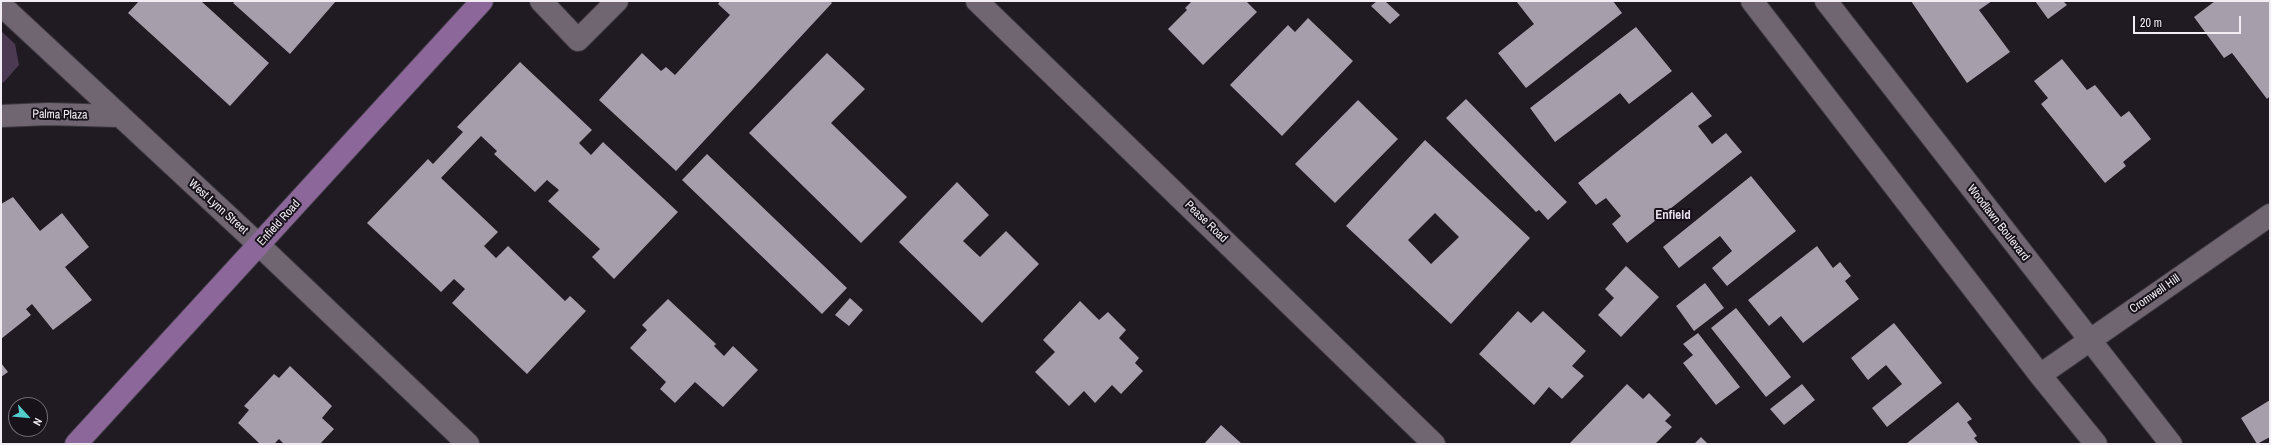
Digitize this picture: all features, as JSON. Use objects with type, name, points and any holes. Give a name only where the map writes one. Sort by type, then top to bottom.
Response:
[{"type":"main road","name":"Enfield Road","points":[[76,444],[482,1]]},
{"type":"street","points":[[541,1],[578,40],[617,1]]},
{"type":"street","name":"Pease Road","points":[[977,1],[1434,444]]},
{"type":"street","points":[[1752,1],[2040,375],[2096,444]]},
{"type":"street","name":"Woodlawn Boulevard","points":[[1826,1],[2170,444]]},
{"type":"street","name":"West Lynn Street","points":[[1,5],[259,245],[468,444]]},
{"type":"street","name":"Palma Plaza","points":[[1,116],[48,114],[119,116]]},
{"type":"street","name":"Cromwell Hill","points":[[2040,375],[2270,215]]},
{"type":"shaded area","points":[[1,31],[15,44],[19,65],[4,82],[1,83]]},
{"type":"building","points":[[139,1],[201,1],[269,63],[230,106],[128,13]]},
{"type":"building","points":[[235,1],[336,1],[290,54],[233,3]]},
{"type":"building","points":[[720,1],[830,1],[832,3],[676,171],[599,100],[642,53],[661,71],[666,67],[675,75],[730,15],[718,4]]},
{"type":"building","points":[[1192,1],[1246,1],[1257,12],[1203,65],[1168,29],[1187,10],[1185,8]]},
{"type":"building","points":[[1377,1],[1385,1],[1400,15],[1390,24],[1371,6]]},
{"type":"building","points":[[1516,1],[1613,1],[1622,13],[1526,88],[1498,53],[1534,24]]},
{"type":"building","points":[[1911,1],[1992,1],[1979,10],[2010,52],[1967,83]]},
{"type":"building","points":[[2035,1],[2063,1],[2067,5],[2048,19]]},
{"type":"building","points":[[2215,1],[2270,1],[2270,96],[2267,99],[2232,53],[2224,58],[2194,17]]},
{"type":"building","points":[[1308,18],[1353,61],[1282,136],[1230,85],[1288,25],[1295,32]]},
{"type":"building","points":[[1636,27],[1672,71],[1629,104],[1620,93],[1555,142],[1530,108]]},
{"type":"building","points":[[827,53],[865,89],[831,123],[907,197],[861,243],[749,133]]},
{"type":"building","points":[[2062,59],[2087,90],[2095,85],[2121,117],[2129,111],[2151,139],[2123,162],[2126,166],[2105,183],[2041,104],[2048,98],[2034,81]]},
{"type":"building","points":[[520,62],[592,130],[579,143],[591,155],[603,142],[678,212],[614,279],[592,257],[600,249],[548,201],[559,190],[547,180],[535,192],[494,154],[497,151],[481,136],[441,178],[498,232],[484,246],[496,258],[508,246],[565,301],[570,296],[586,311],[527,374],[452,303],[465,289],[454,279],[441,292],[367,223],[428,159],[433,164],[463,132],[457,127]]},
{"type":"building","points":[[1692,92],[1712,116],[1698,126],[1712,144],[1726,133],[1742,152],[1627,243],[1612,224],[1621,216],[1606,198],[1596,205],[1578,183]]},
{"type":"building","points":[[1466,99],[1567,202],[1548,220],[1539,210],[1536,212],[1446,118]]},
{"type":"building","points":[[1358,100],[1398,139],[1335,203],[1295,164]]},
{"type":"building","points":[[1425,140],[1530,238],[1451,324],[1346,226]],"holes":[[[1435,213],[1459,237],[1431,264],[1408,240]]]},
{"type":"building","points":[[707,154],[847,288],[822,314],[682,180]]},
{"type":"building","points":[[1751,176],[1796,231],[1727,286],[1712,268],[1732,251],[1720,236],[1679,268],[1663,247]]},
{"type":"building","points":[[957,182],[989,215],[963,241],[980,257],[1006,231],[1039,264],[982,323],[899,242]]},
{"type":"building","points":[[13,197],[40,231],[62,213],[89,247],[65,267],[92,300],[53,330],[32,304],[26,309],[31,315],[1,339],[1,204]]},
{"type":"building","points":[[1817,246],[1833,268],[1840,262],[1851,276],[1845,281],[1859,299],[1803,343],[1781,316],[1769,326],[1748,300]]},
{"type":"building","points":[[1626,266],[1659,297],[1621,337],[1598,315],[1614,298],[1605,289]]},
{"type":"building","points":[[1705,283],[1724,308],[1694,331],[1676,306]]},
{"type":"building","points":[[850,298],[863,310],[849,326],[835,315]]},
{"type":"building","points":[[668,299],[716,344],[714,346],[724,356],[733,346],[758,370],[723,407],[695,382],[675,403],[660,389],[666,382],[630,348],[647,330],[642,325]]},
{"type":"building","points":[[1080,301],[1099,320],[1108,312],[1126,330],[1119,338],[1139,358],[1135,363],[1143,371],[1121,394],[1112,385],[1095,403],[1084,391],[1069,406],[1035,372],[1055,352],[1043,340]]},
{"type":"building","points":[[1736,308],[1791,377],[1766,397],[1711,328]]},
{"type":"building","points":[[1518,311],[1531,323],[1543,311],[1586,351],[1572,366],[1584,376],[1562,399],[1549,387],[1534,405],[1479,354]]},
{"type":"building","points":[[1894,323],[1942,383],[1887,427],[1872,408],[1902,384],[1886,365],[1868,380],[1851,358]]},
{"type":"building","points":[[1698,333],[1740,387],[1716,405],[1683,363],[1693,355],[1683,344]]},
{"type":"building","points":[[1,363],[8,372],[1,377]]},
{"type":"building","points":[[290,366],[332,406],[322,418],[334,429],[320,444],[284,444],[279,439],[274,444],[260,444],[238,423],[249,410],[244,406],[274,374],[279,378]]},
{"type":"building","points":[[1627,384],[1643,399],[1649,393],[1671,415],[1665,421],[1672,427],[1655,444],[1569,444]]},
{"type":"building","points":[[1802,384],[1815,400],[1784,425],[1770,409]]},
{"type":"building","points":[[2270,400],[2270,437],[2257,444],[2241,418]]},
{"type":"building","points":[[1958,402],[1972,419],[1967,422],[1977,436],[1974,438],[1979,444],[1906,444]]},
{"type":"building","points":[[1221,425],[1242,444],[1204,444]]},
{"type":"building","points":[[1701,437],[1708,444],[1694,444]]},
{"type":"district","name":"Enfield","points":[[1673,216]]}]
